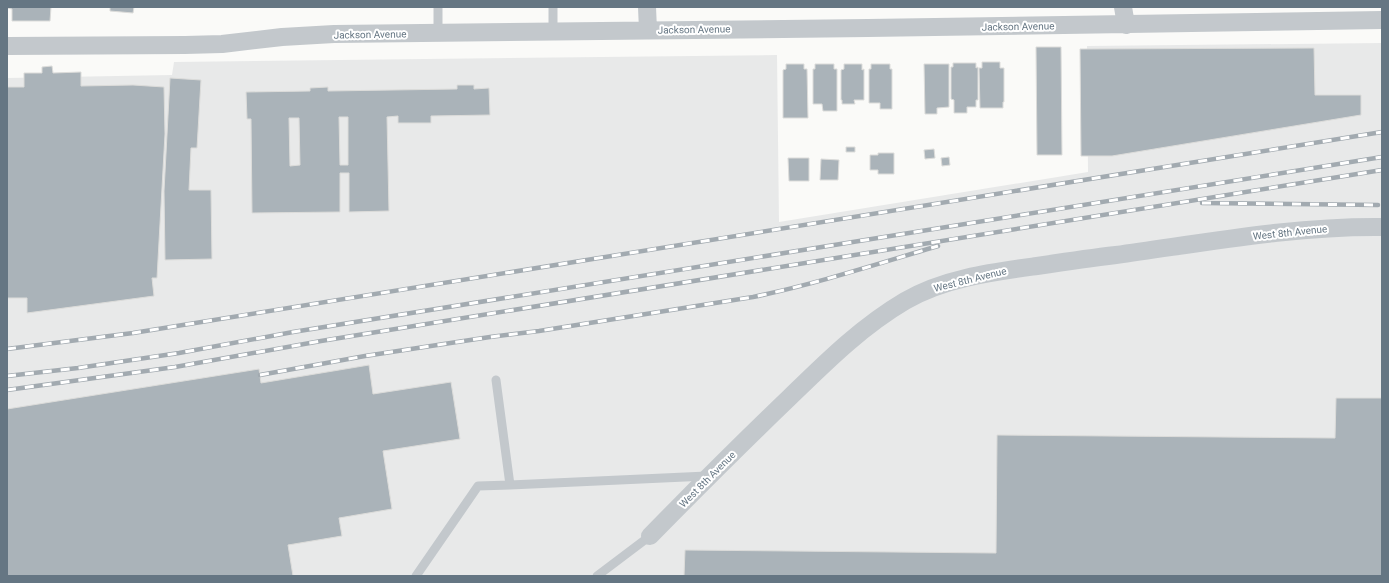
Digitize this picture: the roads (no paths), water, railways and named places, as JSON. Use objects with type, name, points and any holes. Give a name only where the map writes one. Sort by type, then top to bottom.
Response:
[{"type":"street","points":[[648,7],[648,30]]},
{"type":"street","points":[[1123,7],[1126,25]]},
{"type":"street","name":"Jackson Avenue","points":[[7,46],[222,44],[282,37],[334,34],[1126,25],[1382,20]]},
{"type":"street","name":"West 8th Avenue","points":[[650,536],[709,476],[827,361],[856,335],[901,303],[930,289],[980,275],[1051,264],[1283,233],[1349,226],[1382,227]]},
{"type":"lane","points":[[438,7],[438,33]]},
{"type":"lane","points":[[553,7],[553,31]]},
{"type":"lane","points":[[496,380],[510,485]]},
{"type":"lane","points":[[416,576],[478,486],[709,476]]},
{"type":"lane","points":[[597,576],[650,536]]},
{"type":"railway","points":[[7,349],[133,333],[1382,132]]},
{"type":"railway","points":[[7,376],[78,368],[179,353],[293,332],[1382,157]]},
{"type":"railway","points":[[7,390],[175,367],[321,341],[1382,170]]},
{"type":"railway","points":[[1202,203],[1378,205]]},
{"type":"railway","points":[[260,375],[365,356],[539,331],[753,297],[823,280],[938,246]]}]
